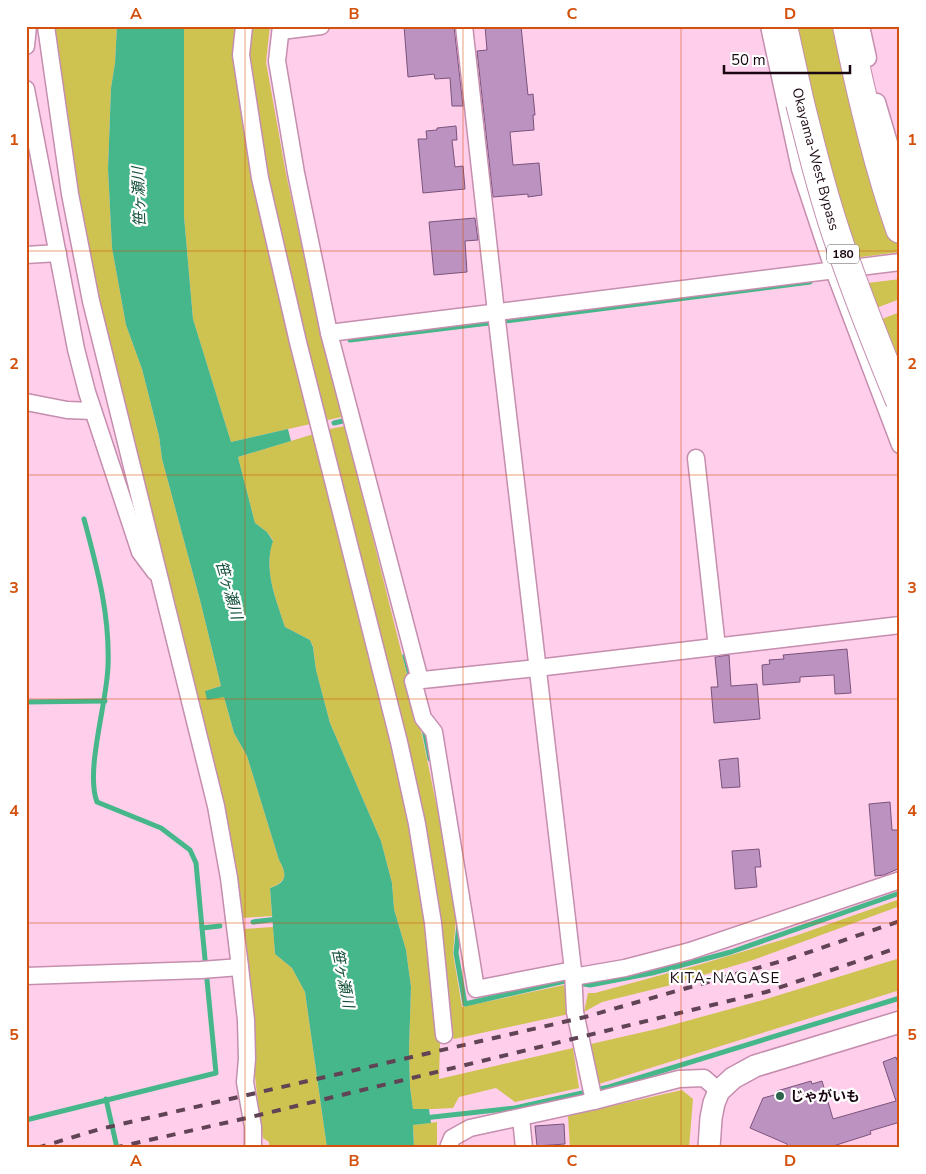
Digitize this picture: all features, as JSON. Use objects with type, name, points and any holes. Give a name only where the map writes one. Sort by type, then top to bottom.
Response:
[{"type":"highway","name":"Okayama-West Bypass","points":[[783,26],[817,169],[840,244],[866,318],[900,402]]},
{"type":"highway","points":[[847,26],[859,89],[877,156],[900,229]]},
{"type":"street","points":[[26,46],[28,26]]},
{"type":"street","points":[[46,26],[70,194],[91,301],[216,806],[229,878],[246,1020],[247,1059],[245,1082],[253,1128],[253,1148]]},
{"type":"street","points":[[244,26],[241,54],[260,178],[298,342],[399,742],[417,824],[433,923],[444,1035]]},
{"type":"street","points":[[321,26],[281,28],[277,61],[296,173],[329,333],[420,680]]},
{"type":"street","points":[[464,26],[573,978],[575,1012],[592,1094]]},
{"type":"street","points":[[769,26],[800,169],[834,271],[900,445]]},
{"type":"street","points":[[861,26],[873,86],[900,180]]},
{"type":"street","points":[[26,91],[76,349],[93,411],[140,552],[158,577]]},
{"type":"street","points":[[26,255],[58,253]]},
{"type":"street","points":[[329,333],[900,262]]},
{"type":"street","points":[[26,402],[67,410],[93,411]]},
{"type":"street","points":[[696,458],[717,647]]},
{"type":"street","points":[[900,625],[413,681],[423,718],[434,732],[476,989],[573,978],[625,968],[690,951],[900,880]]},
{"type":"street","points":[[26,976],[240,966]]},
{"type":"street","points":[[709,1148],[714,1103],[719,1091],[733,1078],[755,1066],[900,1022]]},
{"type":"street","points":[[448,1148],[452,1138],[470,1128],[522,1118],[592,1094],[679,1079],[704,1078],[719,1091]]},
{"type":"street","points":[[522,1118],[524,1148]]},
{"type":"shaded area","points":[[50,26],[117,26],[115,63],[111,88],[108,169],[112,248],[126,325],[142,369],[159,436],[162,459],[221,686],[205,691],[224,697],[234,733],[247,756],[279,860],[284,870],[282,880],[270,888],[272,916],[242,918],[95,299]]},
{"type":"shaded area","points":[[184,26],[240,26],[237,55],[315,423],[231,442],[193,319],[184,216]]},
{"type":"shaded area","points":[[247,26],[270,26],[266,62],[286,174],[322,338],[342,417],[323,421],[263,177],[245,54]]},
{"type":"shaded area","points":[[795,26],[836,26],[900,207],[900,252],[838,260]]},
{"type":"shaded area","points":[[900,279],[900,299],[855,316],[844,286]]},
{"type":"shaded area","points":[[900,312],[900,433],[859,328]]},
{"type":"shaded area","points":[[345,426],[422,735],[440,822],[456,918],[453,953],[462,1007],[564,985],[569,1014],[454,1039],[447,1029],[437,923],[325,430]]},
{"type":"shaded area","points":[[317,433],[396,743],[429,925],[440,1044],[439,1079],[573,1048],[579,1088],[515,1102],[496,1088],[459,1097],[453,1108],[413,1110],[409,1050],[411,987],[406,950],[394,909],[392,883],[381,841],[330,723],[316,670],[313,646],[310,640],[285,627],[270,573],[270,551],[273,540],[267,532],[255,523],[238,457]]},
{"type":"shaded area","points":[[900,899],[900,906],[753,960],[667,986],[602,1002],[584,1012],[588,993],[595,993],[698,965],[795,936]]},
{"type":"shaded area","points":[[273,927],[275,954],[292,968],[305,992],[327,1148],[269,1148],[269,1142],[263,1138],[253,1060],[243,929]]},
{"type":"shaded area","points":[[900,958],[900,990],[599,1084],[591,1044],[661,1028],[763,1000]]},
{"type":"shaded area","points":[[682,1090],[693,1099],[689,1148],[570,1148],[568,1116]]},
{"type":"shaded area","points":[[437,1122],[437,1148],[414,1148],[413,1125]]},
{"type":"water","name":"笹ヶ瀬川","points":[[117,26],[184,26],[184,216],[193,319],[231,442],[288,429],[291,441],[238,457],[255,523],[267,532],[273,541],[269,563],[270,574],[285,627],[310,640],[313,647],[316,670],[330,723],[381,841],[392,883],[394,909],[406,950],[411,987],[409,1050],[410,1087],[413,1109],[429,1109],[431,1123],[413,1125],[414,1148],[327,1148],[305,992],[292,968],[275,954],[270,888],[282,881],[284,870],[279,860],[247,756],[234,733],[224,697],[207,700],[205,691],[221,686],[162,459],[159,436],[142,369],[126,325],[112,248],[108,169],[111,88],[115,63]]},
{"type":"building","points":[[404,26],[454,26],[463,106],[452,106],[450,78],[435,79],[434,74],[408,77]]},
{"type":"building","points":[[485,26],[521,26],[528,95],[533,94],[535,115],[533,115],[534,130],[510,132],[513,165],[539,163],[542,195],[528,197],[528,194],[493,197],[477,51],[487,50]]},
{"type":"building","points":[[456,126],[457,140],[452,140],[455,167],[463,166],[465,189],[423,193],[418,139],[427,139],[426,131]]},
{"type":"building","points":[[475,218],[478,240],[465,241],[467,272],[434,275],[429,222]]},
{"type":"building","points":[[847,649],[851,693],[835,694],[834,675],[800,677],[800,682],[763,685],[762,665],[770,664],[769,660],[784,659],[783,655]]},
{"type":"building","points":[[729,655],[731,686],[757,684],[760,719],[714,723],[711,687],[718,687],[715,657]]},
{"type":"building","points":[[738,758],[740,787],[722,788],[719,760]]},
{"type":"building","points":[[890,802],[892,830],[900,830],[900,868],[884,875],[875,876],[869,804]]},
{"type":"building","points":[[759,849],[761,867],[755,867],[757,887],[735,889],[732,851]]},
{"type":"building","points":[[896,1057],[900,1069],[900,1122],[870,1131],[871,1134],[827,1148],[788,1148],[787,1144],[750,1128],[763,1098],[778,1094],[777,1091],[811,1081],[812,1084],[822,1081],[833,1119],[896,1101],[883,1062]]},
{"type":"building","points":[[564,1124],[565,1144],[537,1146],[535,1126]]},
{"type":"waterway","points":[[505,321],[810,282]]},
{"type":"waterway","points":[[350,340],[489,323]]},
{"type":"waterway","points":[[334,423],[347,420],[347,418]]},
{"type":"waterway","points":[[84,519],[102,591],[108,647],[107,681],[95,755],[94,789],[97,802],[161,828],[190,850],[196,863],[202,928],[220,926]]},
{"type":"waterway","points":[[405,656],[411,679]]},
{"type":"waterway","points":[[26,702],[105,701]]},
{"type":"waterway","points":[[424,729],[430,759]]},
{"type":"waterway","points":[[459,923],[456,953],[465,1004],[565,981],[590,985],[652,973],[731,952],[900,893]]},
{"type":"waterway","points":[[253,922],[278,919]]},
{"type":"waterway","points":[[26,1120],[216,1073],[202,928]]},
{"type":"waterway","points":[[424,1118],[515,1108],[609,1087],[900,998]]},
{"type":"waterway","points":[[106,1099],[117,1148]]},
{"type":"railway","points":[[37,1148],[100,1129],[585,1017],[789,959],[900,921]]},
{"type":"railway","points":[[114,1148],[251,1117],[766,992],[900,947]]},
{"type":"place","name":"じゃがいも","points":[[780,1096]]},
{"type":"district","name":"KITA-NAGASE","points":[[725,978]]}]
